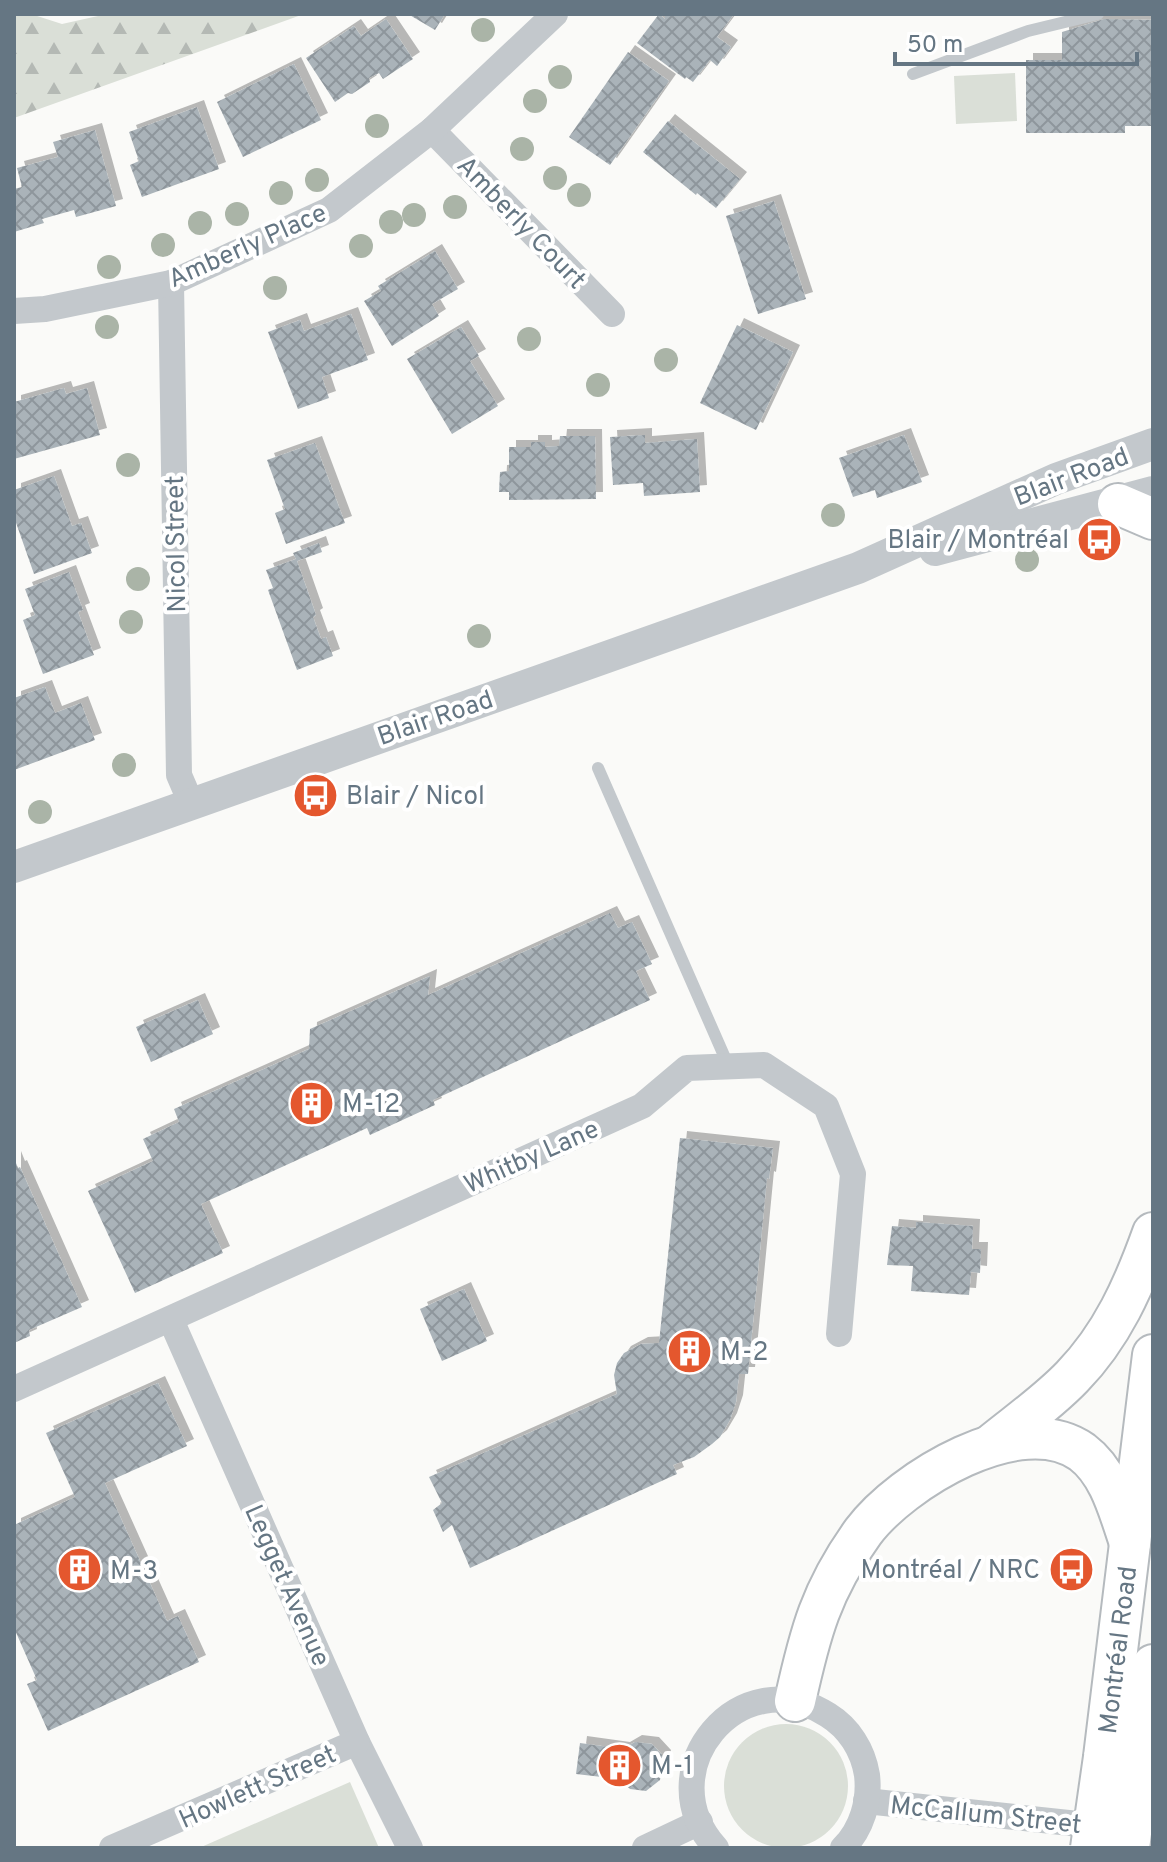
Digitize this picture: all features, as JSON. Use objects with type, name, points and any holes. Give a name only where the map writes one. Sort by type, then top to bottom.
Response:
[{"type":"main road","points":[[795,1701],[809,1639],[824,1595],[865,1530],[884,1509],[919,1480],[991,1445],[1071,1379],[1101,1342],[1129,1296],[1153,1233]]},
{"type":"main road","name":"Montréal Road","points":[[1129,1848],[1122,1761],[1130,1543],[1153,1355]]},
{"type":"main road","points":[[991,1445],[1024,1440],[1045,1441],[1064,1443],[1080,1451],[1105,1479],[1116,1500],[1130,1543]]},
{"type":"main road","name":"Montréal Road","points":[[1091,1848],[1153,1665]]},
{"type":"street","name":"Amberly Place","points":[[14,311],[45,309],[171,283],[329,210],[432,130],[555,14]]},
{"type":"street","name":"Amberly Court","points":[[432,130],[612,314]]},
{"type":"street","name":"Nicol Street","points":[[171,283],[179,775],[191,803]]},
{"type":"street","name":"Blair Road","points":[[14,867],[858,568],[1056,479],[1153,444]]},
{"type":"street","name":"Blair Road","points":[[858,568],[1141,505]]},
{"type":"street","name":"Whitby Lane","points":[[14,1389],[642,1106],[687,1068],[764,1065],[826,1106],[853,1174],[839,1334]]},
{"type":"street","name":"Legget Avenue","points":[[171,1320],[357,1742],[410,1848]]},
{"type":"street","points":[[716,1848],[700,1822],[692,1797],[695,1764],[706,1739],[716,1726],[743,1707],[773,1699],[818,1708],[847,1730],[861,1752],[866,1769],[866,1801],[862,1819],[843,1848]]},
{"type":"street","name":"Howlett Street","points":[[112,1848],[357,1742]]},
{"type":"street","name":"McCallum Street","points":[[866,1801],[1153,1832]]},
{"type":"street","points":[[645,1848],[700,1822]]},
{"type":"lane","points":[[913,74],[1028,31],[1098,14]]},
{"type":"lane","points":[[598,768],[729,1067]]},
{"type":"green space","points":[[14,14],[31,14],[62,24],[107,14],[304,14],[14,118]]},
{"type":"green space","points":[[1015,73],[1017,121],[956,124],[954,76]]},
{"type":"green space","points":[[786,1724],[810,1729],[830,1742],[843,1762],[848,1786],[843,1810],[830,1830],[810,1843],[786,1848],[762,1843],[742,1830],[729,1810],[724,1786],[729,1762],[742,1742],[762,1729]]},
{"type":"green space","points":[[350,1782],[379,1848],[199,1848]]},
{"type":"building","points":[[408,14],[445,14],[435,30]]},
{"type":"building","points":[[659,14],[665,19],[665,14],[734,14],[717,37],[731,47],[717,66],[710,60],[693,82],[685,79],[637,43]]},
{"type":"building","points":[[386,19],[413,59],[383,79],[379,73],[369,78],[370,82],[335,102],[306,58],[354,26],[361,36]]},
{"type":"building","points":[[1104,19],[1153,20],[1153,126],[1125,126],[1125,133],[1026,133],[1026,60],[1062,60],[1062,32]]},
{"type":"building","points":[[628,52],[669,81],[610,165],[569,137]]},
{"type":"building","points":[[294,64],[321,120],[243,157],[217,102]]},
{"type":"building","points":[[197,107],[219,169],[142,197],[130,165],[139,161],[129,132]]},
{"type":"building","points":[[668,121],[740,179],[716,208],[643,152]]},
{"type":"building","points":[[95,130],[116,206],[76,217],[74,210],[42,219],[44,223],[14,232],[14,189],[22,187],[17,168],[58,157],[53,142]]},
{"type":"building","points":[[774,201],[806,299],[758,314],[726,216]]},
{"type":"building","points":[[435,251],[458,289],[432,304],[439,316],[392,346],[364,301],[381,291],[378,286]]},
{"type":"building","points":[[351,314],[368,360],[322,377],[329,398],[298,409],[268,332],[300,320],[304,331]]},
{"type":"building","points":[[737,325],[793,352],[756,430],[700,403]]},
{"type":"building","points":[[461,327],[479,356],[470,361],[498,406],[452,434],[407,359]]},
{"type":"building","points":[[64,388],[66,394],[87,388],[100,435],[14,459],[14,402]]},
{"type":"building","points":[[645,435],[645,443],[697,439],[700,492],[644,496],[643,483],[613,485],[610,437]]},
{"type":"building","points":[[904,435],[922,482],[877,498],[875,490],[853,497],[839,458]]},
{"type":"building","points":[[560,436],[595,436],[596,499],[509,500],[509,492],[499,492],[500,472],[509,471],[509,447],[531,447],[531,442],[545,442],[545,447],[559,446]]},
{"type":"building","points":[[315,443],[345,523],[286,544],[275,513],[285,509],[267,460]]},
{"type":"building","points":[[54,476],[72,526],[81,523],[92,553],[34,574],[14,517],[14,490]]},
{"type":"building","points":[[319,543],[322,552],[297,561],[321,639],[326,637],[333,656],[297,670],[268,590],[273,588],[266,570],[296,559],[293,553]]},
{"type":"building","points":[[69,572],[83,610],[78,612],[94,655],[43,674],[23,620],[35,615],[25,589]]},
{"type":"building","points":[[45,687],[55,713],[81,703],[95,740],[14,770],[14,698]]},
{"type":"building","name":"M-12","points":[[610,913],[618,928],[632,922],[652,964],[636,971],[650,1000],[433,1100],[435,1105],[370,1135],[367,1128],[201,1204],[223,1253],[135,1293],[88,1191],[153,1161],[143,1139],[179,1122],[174,1109],[309,1049],[310,1029],[430,976],[428,995]]},
{"type":"building","points":[[198,1000],[213,1034],[151,1062],[136,1027]]},
{"type":"building","name":"M-2","points":[[680,1138],[773,1148],[767,1178],[748,1374],[739,1374],[736,1402],[730,1420],[712,1444],[694,1457],[673,1465],[677,1474],[470,1568],[452,1525],[443,1532],[433,1510],[442,1503],[429,1477],[617,1394],[614,1375],[624,1353],[641,1344],[659,1343]]},
{"type":"building","points":[[14,1158],[82,1307],[29,1330],[30,1336],[14,1343]]},
{"type":"building","points":[[916,1222],[973,1226],[972,1249],[981,1249],[980,1273],[971,1272],[969,1295],[911,1291],[913,1266],[887,1265],[892,1226],[916,1228]]},
{"type":"building","points":[[464,1289],[487,1341],[442,1361],[420,1309]]},
{"type":"building","name":"M-3","points":[[158,1383],[187,1446],[105,1483],[167,1621],[178,1616],[199,1662],[48,1731],[27,1684],[37,1680],[14,1628],[14,1525],[75,1497],[46,1433]]},
{"type":"building","name":"M-1","points":[[635,1742],[652,1744],[664,1757],[660,1780],[646,1791],[630,1789],[619,1779],[576,1774],[580,1743],[623,1749]]},
{"type":"place","name":"Blair / Montréal","points":[[1100,539]]},
{"type":"place","name":"Blair / Nicol","points":[[315,795]]},
{"type":"place","name":"M-12","points":[[311,1103]]},
{"type":"place","name":"M-2","points":[[689,1351]]},
{"type":"place","name":"Montréal / NRC","points":[[1071,1569]]},
{"type":"place","name":"M-3","points":[[79,1570]]},
{"type":"place","name":"M-1","points":[[620,1765]]}]
